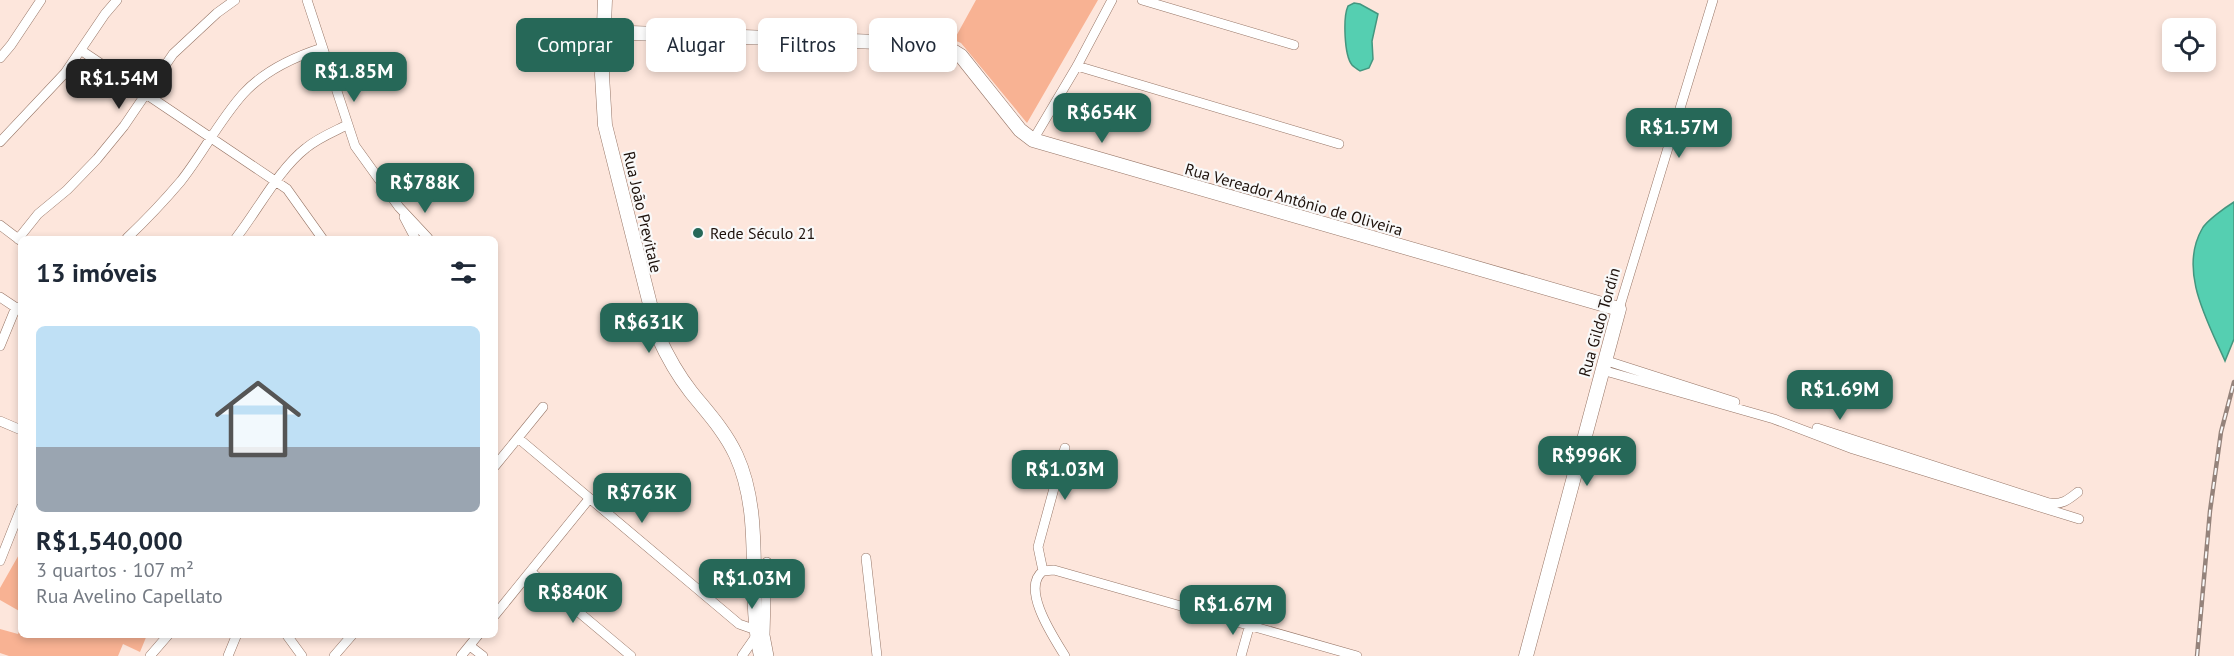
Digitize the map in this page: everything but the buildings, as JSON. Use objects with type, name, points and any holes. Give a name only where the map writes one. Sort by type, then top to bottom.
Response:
[{"type":"main road","name":"Rua João Previtale","points":[[604,18],[606,0]]},
{"type":"main road","name":"Rua Vereador Antônio de Oliveira","points":[[634,33],[941,46],[961,56],[1020,130],[1033,140],[1619,309]]},
{"type":"main road","name":"Rua João Previtale","points":[[602,72],[605,125],[653,320],[669,360],[709,412],[737,456],[748,493],[754,554],[756,633],[761,656]]},
{"type":"main road","name":"Rua Gildo Tordin","points":[[1526,656],[1619,309]]},
{"type":"street","points":[[0,58],[41,0]]},
{"type":"street","points":[[0,142],[46,95],[82,51],[105,14],[117,0]]},
{"type":"street","points":[[23,236],[38,214],[67,190],[97,159],[124,126],[173,54],[217,13],[235,0]]},
{"type":"street","points":[[307,0],[355,146],[399,207],[426,236]]},
{"type":"street","points":[[1033,140],[1077,66],[1112,0]]},
{"type":"street","points":[[1142,0],[1294,45]]},
{"type":"street","name":"Rua Gildo Tordin","points":[[1619,309],[1713,0]]},
{"type":"street","points":[[129,236],[181,181],[227,113],[244,93],[261,79],[299,55],[322,48]]},
{"type":"street","points":[[82,51],[287,189],[321,236]]},
{"type":"street","points":[[1077,66],[1339,144]]},
{"type":"street","points":[[237,236],[289,165],[304,149],[320,138],[347,125]]},
{"type":"street","points":[[399,207],[414,236]]},
{"type":"street","points":[[0,225],[18,238]]},
{"type":"street","points":[[0,297],[18,309],[0,346]]},
{"type":"street","points":[[1603,365],[2049,503],[2058,505],[2078,492]]},
{"type":"street","points":[[1603,365],[1774,419],[1853,449],[2079,519]]},
{"type":"street","points":[[498,462],[543,407]]},
{"type":"street","points":[[0,422],[18,429]]},
{"type":"street","points":[[518,438],[739,624],[756,633],[742,656]]},
{"type":"street","points":[[1043,571],[1038,547],[1065,448]]},
{"type":"street","points":[[498,611],[589,499]]},
{"type":"street","points":[[0,561],[18,516]]},
{"type":"street","points":[[866,558],[877,656]]},
{"type":"street","points":[[767,562],[765,635],[769,656]]},
{"type":"street","points":[[1065,656],[1045,623],[1038,602],[1036,583],[1038,575],[1043,571],[1054,570],[1357,656]]},
{"type":"street","points":[[531,572],[631,656]]},
{"type":"street","points":[[1241,656],[1250,624]]},
{"type":"street","points":[[150,656],[166,638]]},
{"type":"street","points":[[228,656],[235,638]]},
{"type":"street","points":[[288,638],[298,654]]},
{"type":"street","points":[[334,656],[350,638]]},
{"type":"street","points":[[461,656],[476,638]]},
{"type":"street","points":[[470,646],[483,656]]},
{"type":"shaded area","points":[[976,0],[1098,0],[1027,123],[961,43],[957,41],[957,35]]},
{"type":"shaded area","points":[[1354,3],[1378,14],[1372,41],[1373,59],[1369,68],[1360,71],[1349,60],[1346,45],[1346,11],[1348,6]]},
{"type":"shaded area","points":[[2234,202],[2234,339],[2225,361],[2198,296],[2193,262],[2195,245],[2204,226],[2216,214]]},
{"type":"shaded area","points":[[18,556],[18,610],[0,600],[0,588]]},
{"type":"shaded area","points":[[0,629],[18,634],[18,638],[146,638],[140,652],[123,644],[118,656],[9,656],[0,653]]},
{"type":"railway","points":[[2197,656],[2210,511],[2221,432],[2234,382]]},
{"type":"place","name":"Rede Século 21","points":[[698,233]]}]
